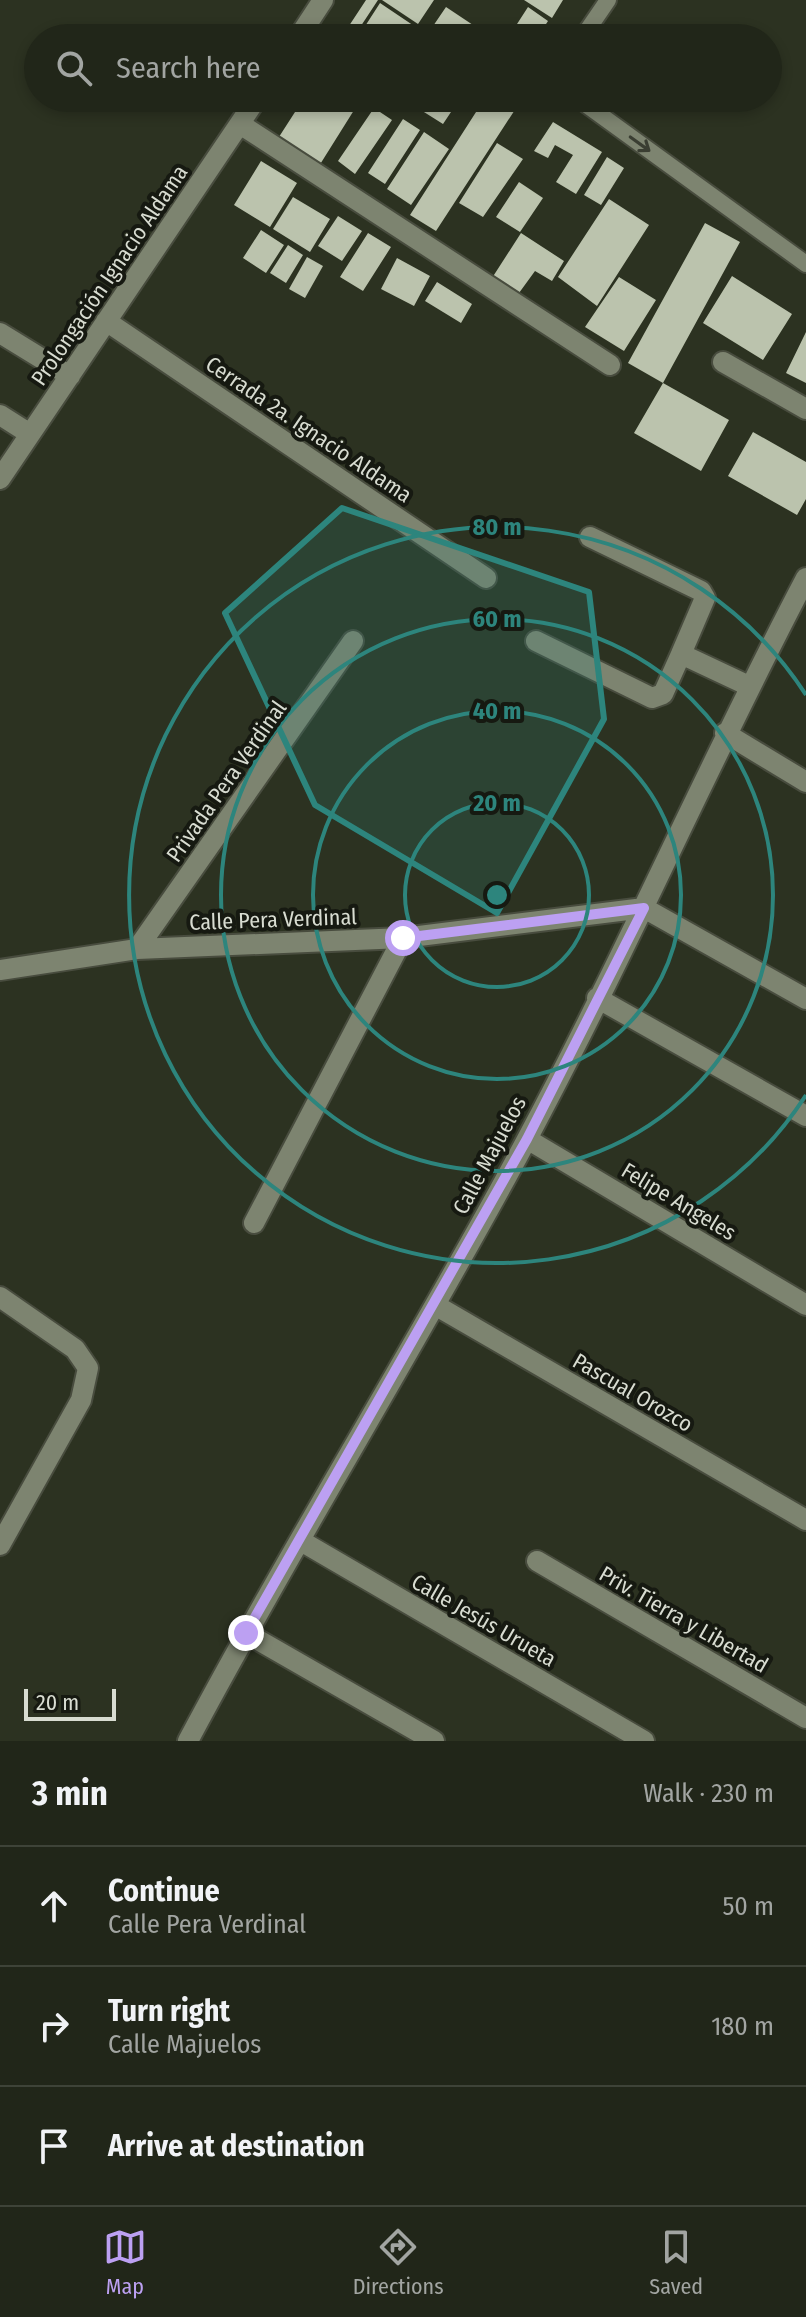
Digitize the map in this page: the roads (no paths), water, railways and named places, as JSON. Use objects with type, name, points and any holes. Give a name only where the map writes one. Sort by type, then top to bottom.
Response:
[{"type":"street","points":[[307,24],[323,0]]},
{"type":"street","name":"Prolongación Ignacio Aldama","points":[[0,479],[248,112]]},
{"type":"street","points":[[240,124],[610,365]]},
{"type":"street","name":"Cerrada 2a. Ignacio Aldama","points":[[106,321],[486,578]]},
{"type":"street","points":[[0,333],[70,376]]},
{"type":"street","points":[[723,362],[806,409]]},
{"type":"street","points":[[0,415],[30,434]]},
{"type":"street","points":[[536,641],[652,698],[663,694],[705,598],[701,591],[590,537]]},
{"type":"street","name":"Calle Majuelos","points":[[188,1741],[246,1633],[527,1139],[644,908],[725,733],[806,578]]},
{"type":"street","name":"Privada Pera Verdinal","points":[[137,949],[353,641]]},
{"type":"street","points":[[681,654],[749,686]]},
{"type":"street","points":[[725,733],[806,782]]},
{"type":"street","points":[[644,908],[806,999]]},
{"type":"street","name":"Calle Pera Verdinal","points":[[0,970],[137,949],[403,938],[644,908]]},
{"type":"street","points":[[254,1223],[403,938]]},
{"type":"street","points":[[597,998],[806,1116]]},
{"type":"street","name":"Felipe Angeles","points":[[527,1139],[806,1305]]},
{"type":"street","points":[[0,1297],[75,1349],[88,1368],[81,1400],[0,1545]]},
{"type":"street","name":"Pascual Orozco","points":[[435,1305],[806,1520]]},
{"type":"street","name":"Calle Jesús Urueta","points":[[301,1541],[644,1741]]},
{"type":"street","name":"Priv. Tierra y Libertad","points":[[537,1561],[806,1718]]},
{"type":"street","points":[[246,1633],[434,1741]]},
{"type":"lane","points":[[592,24],[608,0]]},
{"type":"lane","points":[[596,112],[806,264]]}]
